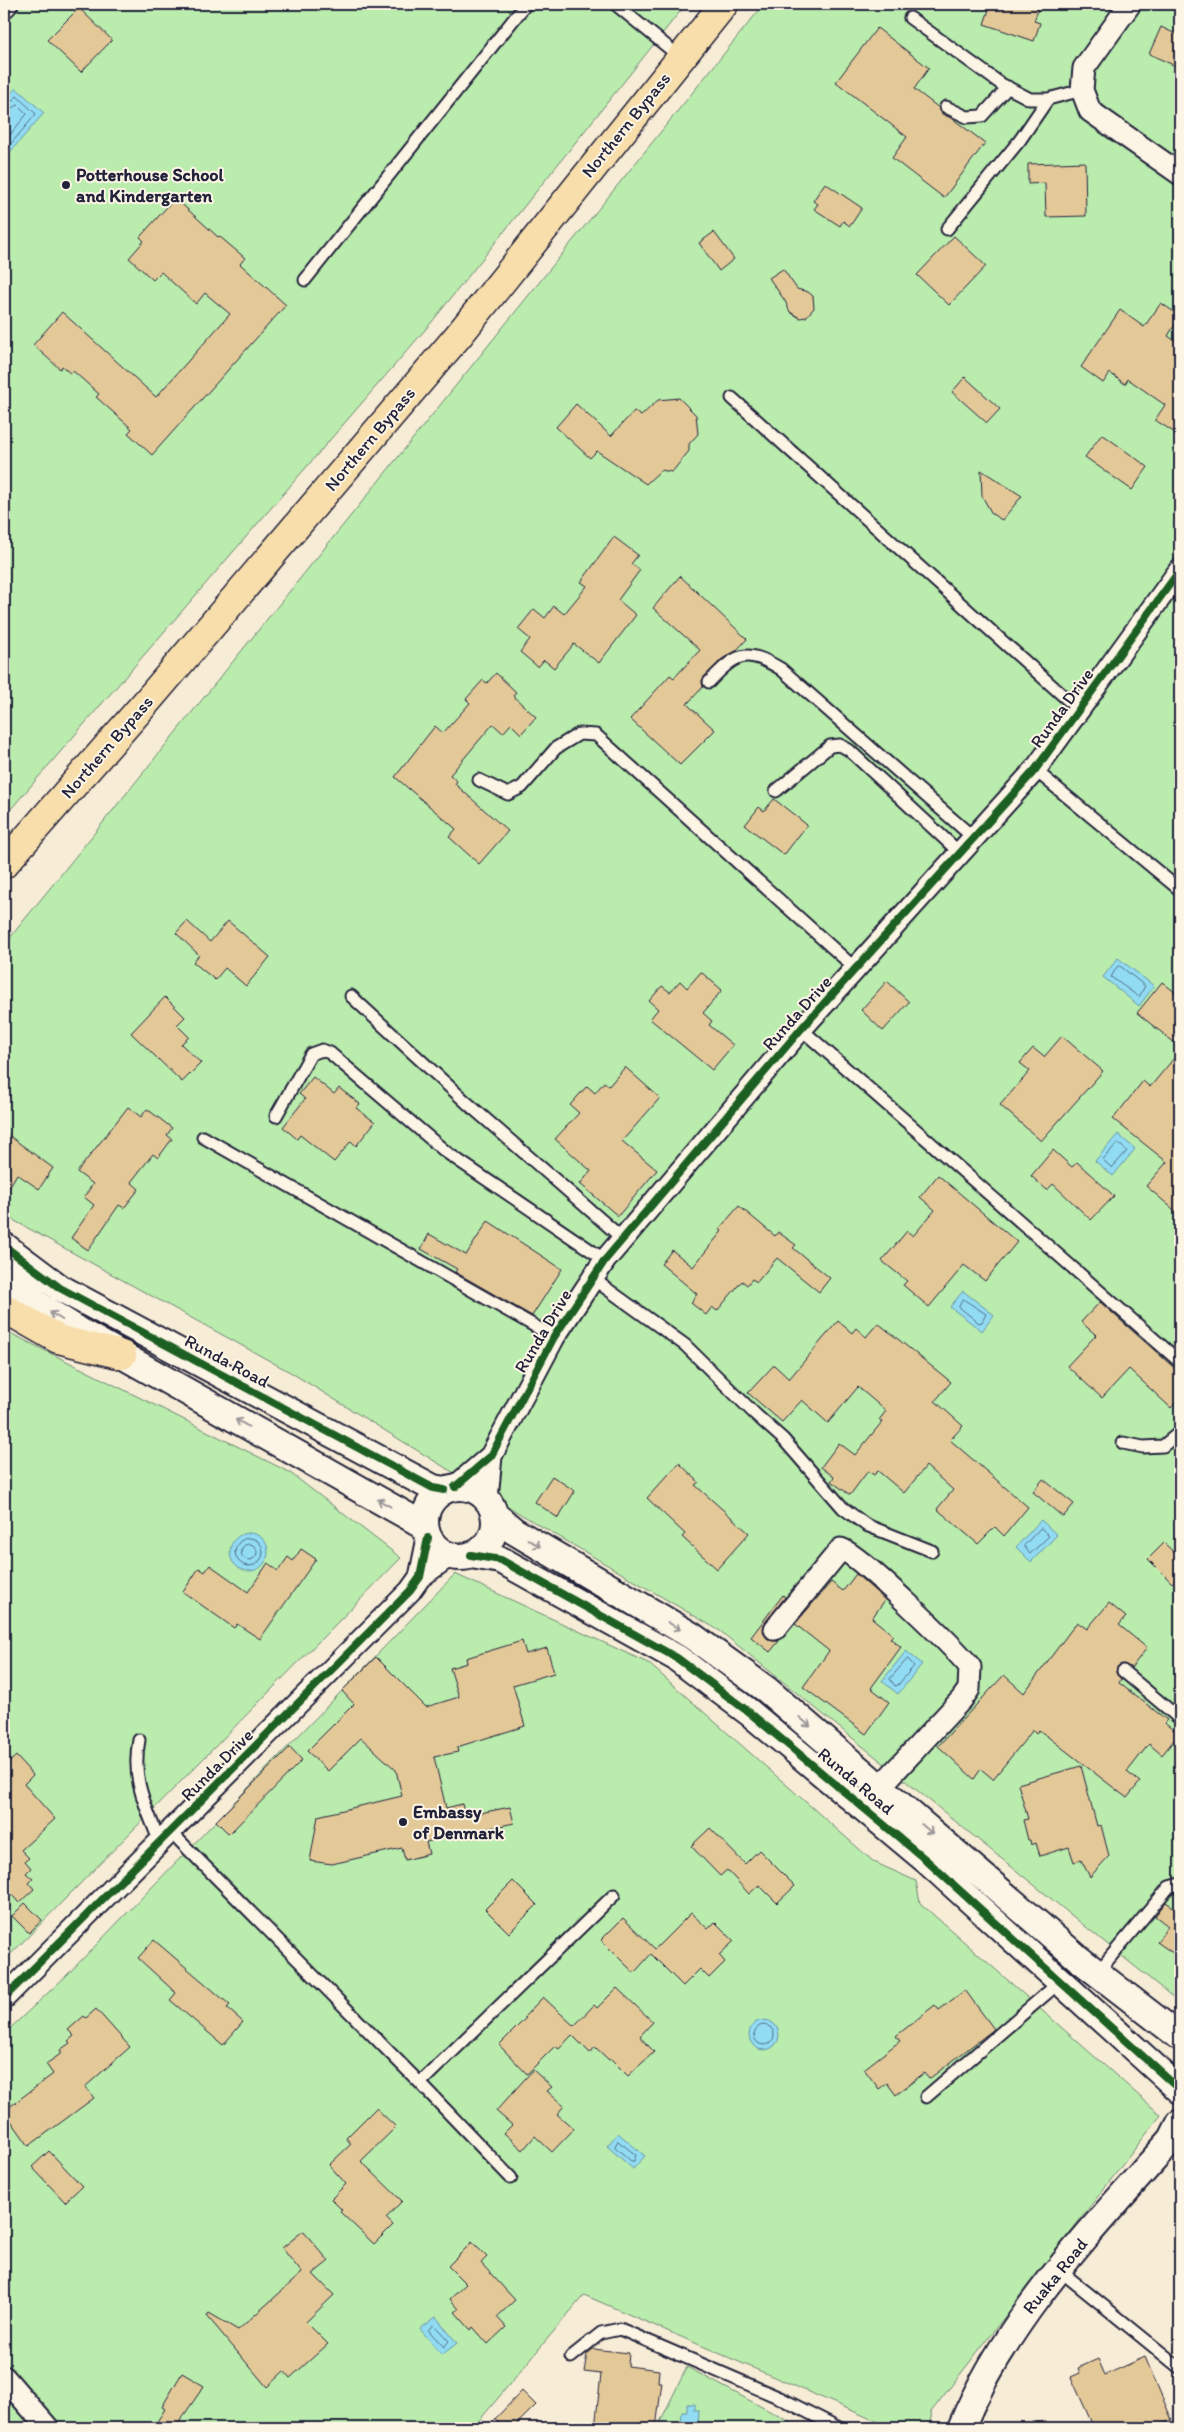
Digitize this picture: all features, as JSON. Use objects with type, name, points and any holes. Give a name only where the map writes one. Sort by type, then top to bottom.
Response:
[{"type":"main road","name":"Northern Bypass","points":[[4,864],[149,699],[459,335],[724,4]]},
{"type":"main road","points":[[4,1308],[58,1339],[122,1356]]},
{"type":"street","points":[[1130,4],[1084,68],[1082,90],[1090,111],[1180,174]]},
{"type":"street","name":"Runda Drive","points":[[4,1998],[410,1591],[420,1578],[427,1509],[432,1500],[450,1489],[491,1456],[554,1337],[605,1260],[801,1029],[1035,770],[1180,570]]},
{"type":"street","name":"Runda Road","points":[[4,1246],[60,1288],[432,1488],[450,1489]]},
{"type":"street","points":[[4,1278],[42,1308],[122,1356],[418,1522],[434,1546],[460,1556]]},
{"type":"street","points":[[420,1578],[460,1556],[488,1544],[495,1525],[491,1507],[491,1456]]},
{"type":"street","points":[[450,1489],[468,1487],[478,1491],[491,1507]]},
{"type":"street","name":"Runda Road","points":[[491,1507],[514,1531],[692,1636],[767,1690],[1096,1974],[1180,2037]]},
{"type":"street","points":[[775,1629],[841,1549],[849,1551],[868,1568],[970,1667],[969,1689],[962,1699],[880,1788]]},
{"type":"street","name":"Runda Road","points":[[460,1556],[501,1560],[677,1658],[812,1763],[1061,1980],[1180,2090]]},
{"type":"street","name":"Ruaka Road","points":[[961,2428],[969,2408],[1007,2340],[1027,2310],[1058,2269],[1177,2132]]},
{"type":"street","points":[[4,2377],[40,2426]]},
{"type":"lane","points":[[305,280],[526,4]]},
{"type":"lane","points":[[615,4],[680,57]]},
{"type":"lane","points":[[910,18],[1008,87],[1030,99],[1048,98],[1082,90]]},
{"type":"lane","points":[[946,106],[967,117],[982,116],[1008,87]]},
{"type":"lane","points":[[947,229],[1026,133],[1048,98]]},
{"type":"lane","points":[[732,398],[1079,710]]},
{"type":"lane","points":[[709,682],[728,662],[739,657],[753,656],[768,660],[781,669],[968,846]]},
{"type":"lane","points":[[479,780],[508,794],[522,787],[556,748],[580,734],[596,735],[856,969]]},
{"type":"lane","points":[[776,791],[830,746],[840,745],[968,846]]},
{"type":"lane","points":[[1035,770],[1180,890]]},
{"type":"lane","points":[[351,996],[466,1102],[623,1238]]},
{"type":"lane","points":[[801,1029],[1180,1362]]},
{"type":"lane","points":[[276,1116],[311,1054],[322,1050],[330,1053],[446,1152],[605,1260]]},
{"type":"lane","points":[[203,1137],[554,1337]]},
{"type":"lane","points":[[592,1278],[685,1345],[755,1414],[784,1439],[843,1508],[866,1525],[932,1551]]},
{"type":"lane","points":[[1123,1444],[1144,1447],[1164,1446],[1180,1432]]},
{"type":"lane","points":[[1123,1671],[1180,1718]]},
{"type":"lane","points":[[139,1740],[135,1765],[138,1782],[165,1838],[420,2082],[511,2178]]},
{"type":"lane","points":[[1096,1974],[1169,1887],[1180,1884]]},
{"type":"lane","points":[[420,2082],[614,1895]]},
{"type":"lane","points":[[926,2097],[1061,1980]]},
{"type":"lane","points":[[1058,2269],[1180,2368]]},
{"type":"lane","points":[[570,2358],[602,2333],[620,2329],[780,2398],[839,2428]]},
{"type":"green space","points":[[4,4],[686,4],[431,323],[4,817]]},
{"type":"green space","points":[[764,4],[1180,4],[1180,2003],[720,1631],[522,1515],[290,1372],[4,1215],[4,945]]},
{"type":"green space","points":[[4,1330],[289,1472],[401,1558],[4,1961]]},
{"type":"green space","points":[[455,1574],[648,1663],[874,1862],[916,1881],[920,1903],[1161,2115],[931,2412],[932,2428],[892,2428],[584,2295],[473,2428],[4,2428],[4,2034],[67,1975]]},
{"type":"green space","points":[[687,2367],[801,2428],[657,2428]]},
{"type":"water","points":[[16,88],[44,113],[4,159],[4,102]]},
{"type":"water","points":[[1118,958],[1154,986],[1139,1006],[1103,977]]},
{"type":"water","points":[[1118,1134],[1135,1149],[1113,1176],[1095,1161]]},
{"type":"water","points":[[963,1291],[994,1315],[982,1331],[950,1307]]},
{"type":"water","points":[[1041,1520],[1057,1535],[1031,1562],[1016,1547]]},
{"type":"water","points":[[249,1533],[263,1538],[268,1552],[263,1566],[249,1571],[235,1566],[230,1552],[235,1538]]},
{"type":"water","points":[[906,1651],[922,1664],[898,1694],[882,1681]]},
{"type":"water","points":[[764,2020],[775,2024],[779,2035],[775,2046],[764,2050],[753,2046],[749,2035],[753,2024]]},
{"type":"water","points":[[618,2133],[645,2156],[633,2169],[607,2146]]},
{"type":"water","points":[[436,2317],[457,2343],[442,2355],[420,2329]]},
{"type":"water","points":[[687,2404],[694,2404],[694,2410],[699,2410],[698,2428],[681,2428],[682,2412],[687,2412]]},
{"type":"building","points":[[991,4],[1040,4],[1034,21],[1040,23],[1034,41],[984,24]]},
{"type":"building","points":[[79,8],[112,40],[81,72],[47,40]]},
{"type":"building","points":[[1161,27],[1180,36],[1180,68],[1149,54]]},
{"type":"building","points":[[877,28],[929,68],[914,89],[939,108],[942,114],[953,119],[985,143],[944,198],[892,158],[907,137],[836,82]]},
{"type":"building","points":[[1085,162],[1086,216],[1046,217],[1045,183],[1028,184],[1028,164]]},
{"type":"building","points":[[825,183],[862,208],[850,226],[843,221],[840,226],[814,209],[818,204],[813,201]]},
{"type":"building","points":[[175,198],[218,237],[245,258],[240,264],[286,305],[152,455],[128,433],[132,429],[96,397],[99,394],[73,371],[71,374],[62,366],[60,369],[33,345],[62,312],[156,397],[230,314],[205,293],[196,304],[161,272],[153,280],[129,258],[144,241],[140,237]]},
{"type":"building","points":[[714,232],[734,259],[719,271],[699,243]]},
{"type":"building","points":[[954,236],[986,266],[949,305],[917,275]]},
{"type":"building","points":[[783,269],[797,289],[808,292],[813,296],[814,308],[806,317],[800,318],[790,312],[785,301],[769,278]]},
{"type":"building","points":[[1161,303],[1180,316],[1168,336],[1180,344],[1180,436],[1155,420],[1165,405],[1128,379],[1125,384],[1110,373],[1103,383],[1081,367],[1120,310],[1144,327]]},
{"type":"building","points":[[965,377],[1000,409],[987,423],[952,392]]},
{"type":"building","points":[[679,398],[696,415],[698,434],[689,444],[689,451],[672,472],[661,470],[646,484],[597,451],[590,458],[556,427],[576,404],[611,436],[634,411],[641,416],[658,400]]},
{"type":"building","points":[[1102,434],[1148,467],[1132,490],[1085,457]]},
{"type":"building","points":[[981,470],[1022,496],[1002,520],[992,514],[982,496]]},
{"type":"building","points":[[614,537],[638,555],[631,564],[640,570],[618,600],[636,615],[599,663],[574,644],[554,668],[544,660],[538,667],[520,652],[530,639],[518,629],[534,609],[545,618],[554,606],[564,614],[587,586],[581,582]]},
{"type":"building","points":[[680,576],[747,639],[736,651],[722,659],[704,677],[702,681],[703,687],[687,704],[715,730],[680,765],[630,719],[670,675],[674,678],[700,650],[653,608]]},
{"type":"building","points":[[496,673],[516,692],[513,696],[536,717],[521,734],[511,724],[503,733],[493,724],[450,775],[457,781],[455,784],[508,831],[479,864],[449,837],[456,829],[395,777],[435,726],[443,733],[470,703],[466,699],[483,680],[487,683]]},
{"type":"building","points":[[774,799],[807,825],[784,855],[745,825],[759,807],[764,811]]},
{"type":"building","points":[[187,921],[210,942],[228,921],[270,957],[246,986],[225,968],[215,980],[193,962],[199,955],[176,933]]},
{"type":"building","points":[[701,972],[722,990],[703,1013],[712,1021],[709,1025],[733,1045],[712,1070],[650,1019],[658,1009],[649,1001],[662,986],[670,992],[680,981],[687,988]]},
{"type":"building","points":[[887,981],[909,1002],[883,1031],[861,1010]]},
{"type":"building","points":[[1162,982],[1180,996],[1180,1047],[1137,1013]]},
{"type":"building","points":[[165,997],[185,1017],[177,1025],[189,1037],[181,1044],[201,1063],[182,1082],[131,1033]]},
{"type":"building","points":[[1062,1036],[1103,1071],[1041,1141],[1000,1105],[1030,1071],[1020,1063],[1033,1048],[1044,1057]]},
{"type":"building","points":[[1180,1051],[1180,1215],[1146,1186],[1167,1162],[1113,1119],[1143,1081],[1150,1087]]},
{"type":"building","points":[[625,1067],[660,1098],[622,1141],[657,1170],[618,1216],[580,1184],[591,1171],[555,1139],[579,1113],[570,1105],[587,1086],[595,1093],[604,1082],[609,1086]]},
{"type":"building","points":[[313,1077],[334,1094],[339,1088],[360,1104],[356,1108],[375,1122],[356,1146],[351,1141],[334,1162],[300,1135],[297,1139],[283,1127],[305,1099],[299,1094]]},
{"type":"building","points":[[128,1107],[141,1117],[147,1109],[172,1128],[167,1135],[172,1139],[158,1158],[153,1154],[131,1182],[139,1189],[124,1208],[119,1205],[88,1250],[71,1238],[94,1205],[84,1197],[93,1184],[77,1172]]},
{"type":"building","points":[[4,1132],[53,1168],[39,1189],[17,1174],[4,1196]]},
{"type":"building","points":[[1053,1150],[1072,1167],[1077,1162],[1114,1196],[1091,1220],[1053,1184],[1047,1190],[1031,1176]]},
{"type":"building","points":[[938,1175],[1017,1242],[985,1281],[964,1265],[929,1307],[903,1285],[907,1281],[882,1261],[907,1231],[913,1236],[935,1210],[920,1197]]},
{"type":"building","points":[[739,1206],[775,1236],[778,1232],[796,1245],[793,1248],[830,1278],[819,1292],[777,1258],[757,1282],[752,1279],[747,1285],[742,1281],[717,1311],[712,1307],[706,1315],[691,1303],[697,1294],[661,1264],[672,1250],[693,1267],[722,1231],[719,1229]]},
{"type":"building","points":[[488,1221],[562,1269],[532,1316],[455,1272],[457,1269],[421,1249],[429,1234],[466,1255]]},
{"type":"building","points":[[1100,1302],[1180,1373],[1180,1398],[1171,1408],[1129,1369],[1102,1398],[1067,1366],[1096,1335],[1081,1322]]},
{"type":"building","points":[[838,1321],[852,1333],[856,1328],[866,1337],[878,1323],[951,1382],[935,1401],[963,1426],[950,1440],[1028,1507],[1004,1536],[995,1527],[978,1544],[937,1509],[953,1490],[926,1466],[904,1493],[878,1471],[874,1475],[868,1471],[850,1495],[831,1481],[834,1477],[821,1467],[839,1443],[855,1455],[882,1422],[879,1420],[886,1411],[858,1387],[828,1423],[802,1400],[782,1422],[748,1393],[774,1365],[789,1379]]},
{"type":"building","points":[[679,1463],[699,1482],[695,1485],[749,1533],[717,1569],[682,1537],[685,1534],[647,1498]]},
{"type":"building","points":[[552,1476],[575,1491],[558,1518],[535,1502]]},
{"type":"building","points":[[1043,1479],[1074,1504],[1063,1517],[1033,1492]]},
{"type":"building","points":[[1164,1543],[1180,1558],[1180,1575],[1172,1583],[1148,1559]]},
{"type":"building","points":[[301,1549],[316,1559],[260,1639],[237,1624],[234,1628],[183,1592],[199,1568],[205,1572],[210,1565],[248,1592],[268,1563],[278,1571],[288,1557],[293,1561]]},
{"type":"building","points":[[856,1574],[885,1600],[872,1618],[893,1635],[890,1638],[901,1647],[871,1688],[889,1702],[866,1734],[803,1687],[829,1651],[795,1624],[831,1582],[843,1591]]},
{"type":"building","points":[[783,1595],[785,1597],[763,1626],[767,1638],[772,1641],[779,1641],[770,1652],[751,1637]]},
{"type":"building","points":[[1109,1603],[1126,1617],[1119,1625],[1147,1648],[1131,1668],[1124,1664],[1117,1667],[1116,1673],[1121,1679],[1119,1683],[1167,1720],[1164,1723],[1179,1734],[1162,1755],[1149,1744],[1127,1772],[1140,1782],[1127,1798],[1039,1730],[1036,1733],[1033,1730],[993,1779],[981,1769],[974,1779],[938,1746],[1004,1675],[1024,1693],[1077,1622],[1087,1629]]},
{"type":"building","points":[[522,1641],[526,1654],[547,1648],[554,1673],[513,1685],[525,1726],[457,1747],[458,1752],[434,1757],[446,1808],[462,1804],[465,1816],[510,1807],[514,1823],[426,1842],[429,1854],[405,1860],[402,1848],[332,1864],[310,1861],[318,1816],[402,1796],[396,1770],[361,1738],[328,1771],[307,1751],[354,1704],[342,1691],[376,1657],[426,1707],[459,1697],[450,1668],[467,1663],[466,1658]]},
{"type":"building","points":[[290,1747],[302,1760],[229,1834],[216,1821]]},
{"type":"building","points":[[16,1756],[33,1775],[24,1784],[55,1819],[21,1850],[29,1858],[25,1861],[31,1868],[26,1873],[33,1879],[29,1883],[34,1889],[19,1903],[4,1886],[4,1767]]},
{"type":"building","points":[[1081,1766],[1097,1826],[1101,1825],[1109,1856],[1090,1877],[1081,1860],[1074,1862],[1069,1847],[1040,1856],[1036,1843],[1031,1845],[1023,1820],[1028,1819],[1018,1784]]},
{"type":"building","points":[[710,1828],[745,1864],[759,1850],[795,1886],[777,1903],[759,1885],[749,1894],[727,1870],[720,1876],[691,1846]]},
{"type":"building","points":[[513,1881],[537,1905],[509,1933],[485,1909]]},
{"type":"building","points":[[1166,1902],[1179,1911],[1180,1909],[1180,1958],[1157,1942],[1168,1926],[1155,1916]]},
{"type":"building","points":[[25,1903],[42,1920],[29,1933],[12,1916]]},
{"type":"building","points":[[691,1913],[708,1929],[715,1922],[734,1941],[719,1955],[725,1962],[709,1978],[700,1969],[683,1986],[651,1954],[634,1973],[601,1940],[623,1918],[655,1949]]},
{"type":"building","points":[[154,1940],[230,2005],[227,2008],[243,2022],[223,2045],[170,2000],[176,1993],[138,1958]]},
{"type":"building","points":[[617,1988],[653,2022],[640,2036],[654,2052],[628,2076],[611,2059],[609,2060],[595,2047],[590,2053],[572,2035],[559,2049],[555,2046],[527,2074],[499,2045],[526,2018],[524,2017],[543,1997],[574,2026],[594,2005],[597,2008]]},
{"type":"building","points":[[965,1990],[994,2029],[929,2079],[924,2073],[896,2095],[887,2083],[879,2089],[864,2069],[900,2041],[896,2036],[935,2005],[939,2010]]},
{"type":"building","points":[[96,2009],[130,2047],[85,2087],[94,2098],[29,2146],[4,2111],[53,2074],[46,2064],[62,2053],[60,2050],[70,2043],[68,2041],[74,2036],[68,2030],[84,2016],[86,2018]]},
{"type":"building","points":[[533,2070],[552,2087],[547,2091],[564,2106],[557,2114],[574,2129],[552,2152],[535,2136],[523,2150],[504,2133],[512,2125],[496,2111]]},
{"type":"building","points":[[376,2108],[396,2127],[361,2161],[402,2201],[386,2218],[393,2225],[374,2244],[340,2212],[342,2210],[331,2199],[346,2184],[329,2165],[351,2144],[346,2138]]},
{"type":"building","points":[[49,2151],[82,2186],[65,2202],[32,2167]]},
{"type":"building","points":[[303,2231],[329,2261],[313,2274],[334,2295],[306,2322],[328,2344],[290,2378],[284,2371],[267,2387],[207,2316],[209,2313],[238,2330],[302,2273],[282,2248]]},
{"type":"building","points":[[472,2242],[487,2257],[481,2263],[515,2300],[497,2317],[506,2327],[488,2344],[473,2327],[471,2330],[455,2312],[459,2309],[450,2299],[466,2284],[448,2266]]},
{"type":"building","points":[[593,2349],[629,2353],[628,2366],[659,2370],[658,2382],[662,2382],[656,2428],[595,2428],[601,2374],[584,2372],[587,2354]]},
{"type":"building","points":[[1145,2357],[1172,2420],[1153,2428],[1094,2428],[1071,2377],[1080,2373],[1078,2368],[1098,2359],[1105,2375]]},
{"type":"building","points":[[182,2373],[204,2386],[175,2428],[153,2428],[165,2409],[162,2407]]},
{"type":"building","points":[[522,2391],[536,2405],[513,2428],[504,2428],[495,2419]]},
{"type":"cycle path","points":[[455,1487],[491,1456],[554,1337],[605,1260],[801,1029],[1035,770],[1180,570]]},
{"type":"cycle path","points":[[4,1246],[60,1288],[433,1488],[444,1490]]},
{"type":"cycle path","points":[[4,1998],[410,1591],[420,1577],[428,1538]]},
{"type":"cycle path","points":[[471,1555],[501,1560],[677,1658],[750,1713],[926,1860],[1180,2090]]},
{"type":"place","name":"Potterhouse School and Kindergarten","points":[[66,185]]},
{"type":"place","name":"Embassy of Denmark","points":[[403,1822]]}]
